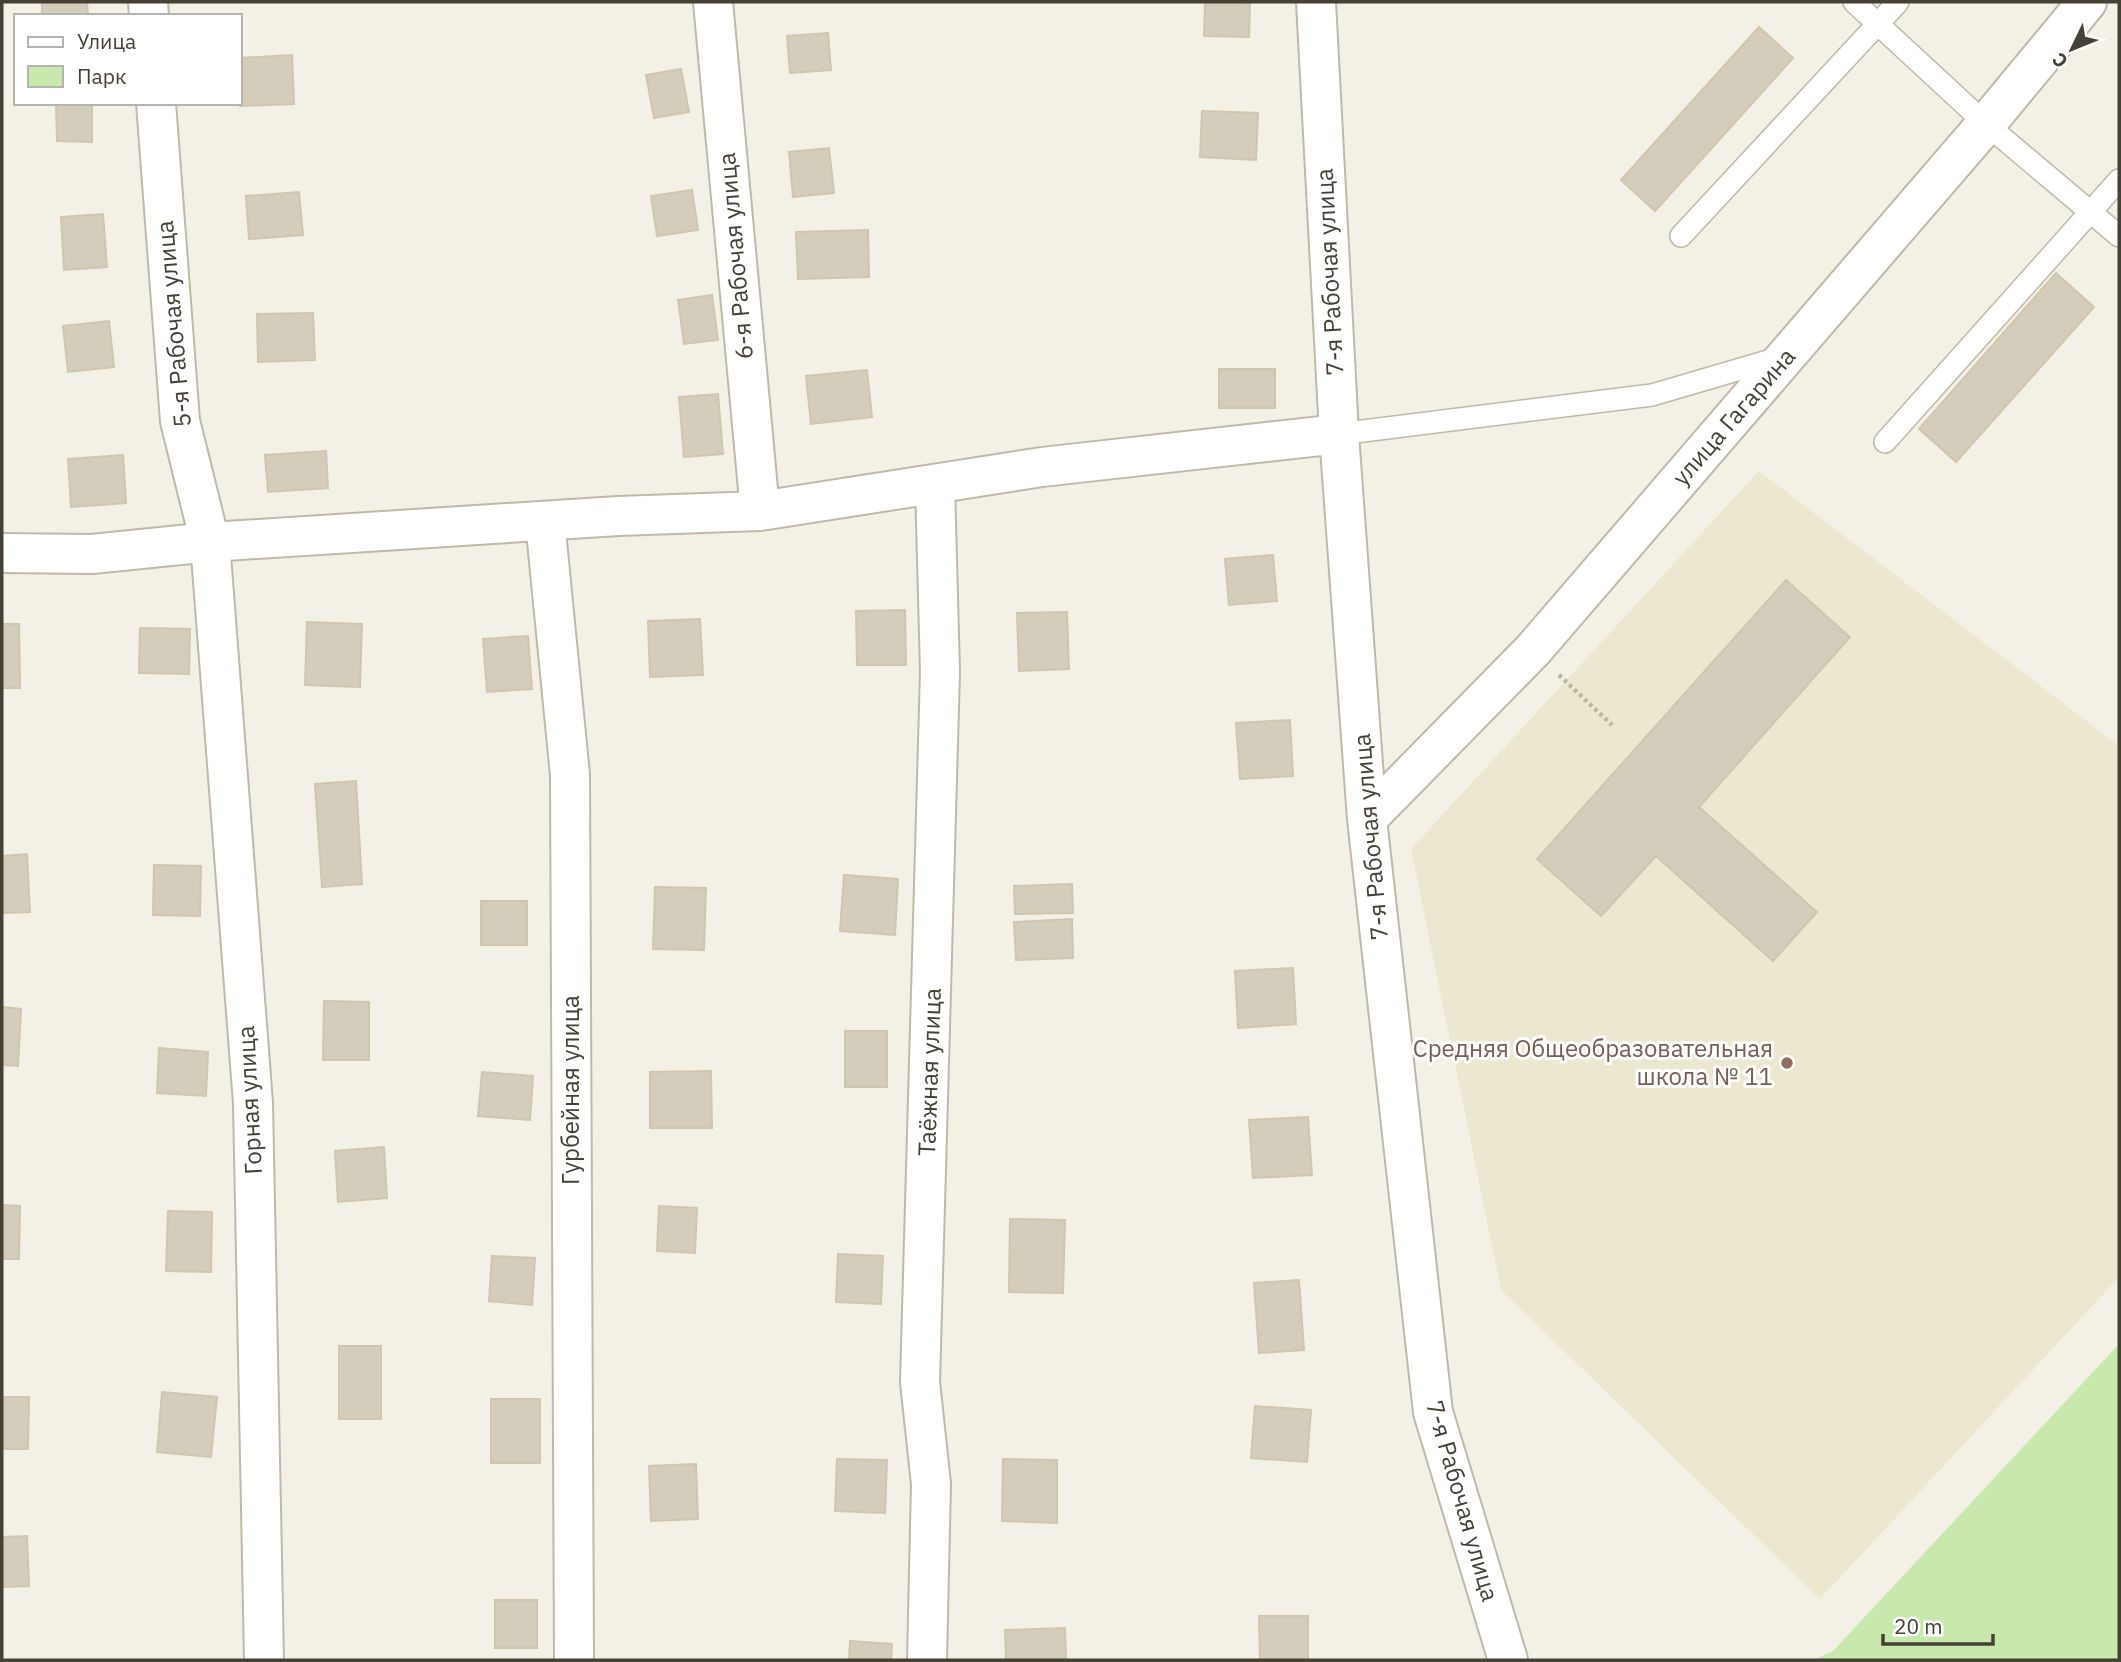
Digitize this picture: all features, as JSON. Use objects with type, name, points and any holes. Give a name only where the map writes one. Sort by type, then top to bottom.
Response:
[{"type":"street","name":"6-я Рабочая улица","points":[[713,2],[760,511]]},
{"type":"street","name":"7-я Рабочая улица","points":[[1316,2],[1339,434],[1367,819],[1433,1412],[1508,1660]]},
{"type":"street","name":"улица Гагарина","points":[[1367,819],[1533,650],[1986,124],[2087,2]]},
{"type":"street","name":"5-я Рабочая улица","points":[[156,105],[180,421],[210,542]]},
{"type":"street","points":[[2,553],[92,554],[210,542],[545,521],[760,511],[1042,467],[1339,434]]},
{"type":"street","name":"Таёжная улица","points":[[927,1660],[931,1484],[920,1382],[940,672],[936,484]]},
{"type":"street","name":"Гурбейная улица","points":[[545,521],[570,775],[574,1660]]},
{"type":"street","name":"Горная улица","points":[[210,542],[253,1103],[264,1660]]},
{"type":"lane","points":[[1854,2],[1986,124],[2119,236]]},
{"type":"lane","points":[[1681,236],[1898,2]]},
{"type":"lane","points":[[1885,442],[2119,180]]},
{"type":"lane","points":[[1339,434],[1652,395],[1787,355]]},
{"type":"path","points":[[1533,650],[1612,725]]},
{"type":"shaded area","name":"Средняя Общеобразовательная школа № 11","points":[[1759,471],[2119,746],[2119,1277],[1820,1599],[1501,1290],[1411,849]]},
{"type":"green space","points":[[2119,1344],[2119,1660],[1813,1660],[1833,1651]]},
{"type":"building","points":[[42,2],[87,2],[88,14],[42,14]]},
{"type":"building","points":[[1205,2],[1250,3],[1249,37],[1204,36]]},
{"type":"building","points":[[1759,27],[1793,58],[1655,211],[1621,180]]},
{"type":"building","points":[[828,33],[831,70],[790,73],[787,36]]},
{"type":"building","points":[[292,55],[294,104],[240,106],[242,58]]},
{"type":"building","points":[[681,69],[689,112],[654,118],[646,75]]},
{"type":"building","points":[[56,105],[92,105],[92,142],[57,141]]},
{"type":"building","points":[[1202,111],[1258,113],[1256,160],[1200,157]]},
{"type":"building","points":[[829,148],[834,193],[793,197],[789,152]]},
{"type":"building","points":[[692,190],[698,230],[657,236],[651,196]]},
{"type":"building","points":[[299,192],[303,235],[249,239],[246,196]]},
{"type":"building","points":[[103,214],[107,267],[64,270],[61,217]]},
{"type":"building","points":[[868,230],[869,277],[798,279],[796,232]]},
{"type":"building","points":[[2056,273],[2094,307],[1956,462],[1919,429]]},
{"type":"building","points":[[712,295],[718,340],[684,344],[678,300]]},
{"type":"building","points":[[313,313],[315,360],[258,362],[257,314]]},
{"type":"building","points":[[109,321],[114,367],[68,372],[63,326]]},
{"type":"building","points":[[1219,369],[1275,369],[1275,408],[1219,408]]},
{"type":"building","points":[[867,370],[872,417],[811,424],[806,376]]},
{"type":"building","points":[[718,394],[723,454],[684,457],[679,397]]},
{"type":"building","points":[[326,451],[328,488],[268,492],[265,455]]},
{"type":"building","points":[[123,455],[126,503],[71,507],[68,459]]},
{"type":"building","points":[[1273,555],[1277,601],[1229,605],[1225,559]]},
{"type":"building","points":[[1786,580],[1850,637],[1699,807],[1817,912],[1773,961],[1656,856],[1601,916],[1537,859]]},
{"type":"building","points":[[905,610],[906,665],[857,665],[856,611]]},
{"type":"building","points":[[1067,612],[1069,669],[1019,671],[1017,613]]},
{"type":"building","points":[[700,619],[703,675],[650,677],[648,621]]},
{"type":"building","points":[[307,622],[362,624],[360,687],[305,685]]},
{"type":"building","points":[[2,624],[19,624],[20,688],[2,688]]},
{"type":"building","points":[[140,628],[190,629],[189,674],[139,673]]},
{"type":"building","points":[[528,636],[532,689],[487,692],[483,639]]},
{"type":"building","points":[[1290,720],[1293,776],[1240,779],[1236,723]]},
{"type":"building","points":[[356,781],[362,884],[322,887],[315,784]]},
{"type":"building","points":[[27,854],[30,912],[2,913],[2,856]]},
{"type":"building","points":[[154,865],[201,866],[200,916],[153,915]]},
{"type":"building","points":[[844,875],[898,879],[895,935],[840,931]]},
{"type":"building","points":[[1072,884],[1073,913],[1015,914],[1014,886]]},
{"type":"building","points":[[655,887],[706,888],[704,950],[653,949]]},
{"type":"building","points":[[481,901],[527,901],[527,945],[481,945]]},
{"type":"building","points":[[1072,919],[1073,958],[1016,960],[1014,922]]},
{"type":"building","points":[[1293,968],[1296,1024],[1238,1028],[1235,971]]},
{"type":"building","points":[[324,1001],[369,1002],[369,1060],[323,1060]]},
{"type":"building","points":[[2,1007],[21,1009],[18,1066],[2,1065]]},
{"type":"building","points":[[845,1031],[887,1031],[887,1087],[845,1087]]},
{"type":"building","points":[[159,1048],[208,1052],[206,1096],[157,1093]]},
{"type":"building","points":[[711,1071],[712,1128],[650,1128],[650,1072]]},
{"type":"building","points":[[482,1072],[533,1076],[530,1120],[478,1116]]},
{"type":"building","points":[[1308,1117],[1312,1175],[1253,1178],[1249,1120]]},
{"type":"building","points":[[384,1147],[387,1198],[338,1202],[335,1151]]},
{"type":"building","points":[[2,1205],[20,1206],[19,1259],[2,1259]]},
{"type":"building","points":[[659,1206],[697,1208],[695,1253],[657,1251]]},
{"type":"building","points":[[168,1211],[212,1212],[211,1272],[166,1271]]},
{"type":"building","points":[[1010,1219],[1065,1220],[1063,1293],[1009,1292]]},
{"type":"building","points":[[838,1254],[883,1256],[881,1304],[836,1302]]},
{"type":"building","points":[[492,1256],[535,1258],[532,1305],[489,1301]]},
{"type":"building","points":[[1299,1280],[1304,1350],[1259,1353],[1254,1283]]},
{"type":"building","points":[[339,1346],[381,1346],[381,1419],[339,1419]]},
{"type":"building","points":[[162,1392],[217,1397],[211,1457],[157,1452]]},
{"type":"building","points":[[2,1397],[29,1397],[28,1449],[2,1449]]},
{"type":"building","points":[[491,1399],[540,1399],[540,1463],[491,1463]]},
{"type":"building","points":[[1255,1406],[1311,1410],[1307,1462],[1251,1458]]},
{"type":"building","points":[[837,1459],[887,1460],[885,1513],[835,1511]]},
{"type":"building","points":[[1003,1459],[1057,1460],[1057,1523],[1002,1521]]},
{"type":"building","points":[[696,1464],[698,1519],[651,1521],[649,1466]]},
{"type":"building","points":[[27,1536],[29,1586],[2,1587],[2,1537]]},
{"type":"building","points":[[495,1600],[537,1600],[537,1648],[495,1648]]},
{"type":"building","points":[[1259,1616],[1308,1616],[1308,1660],[1260,1660]]},
{"type":"building","points":[[1065,1628],[1066,1660],[1006,1660],[1005,1630]]},
{"type":"building","points":[[850,1641],[892,1644],[891,1660],[849,1660]]},
{"type":"place","name":"Средняя Общеобразовательная школа № 11","points":[[1787,1063]]}]
